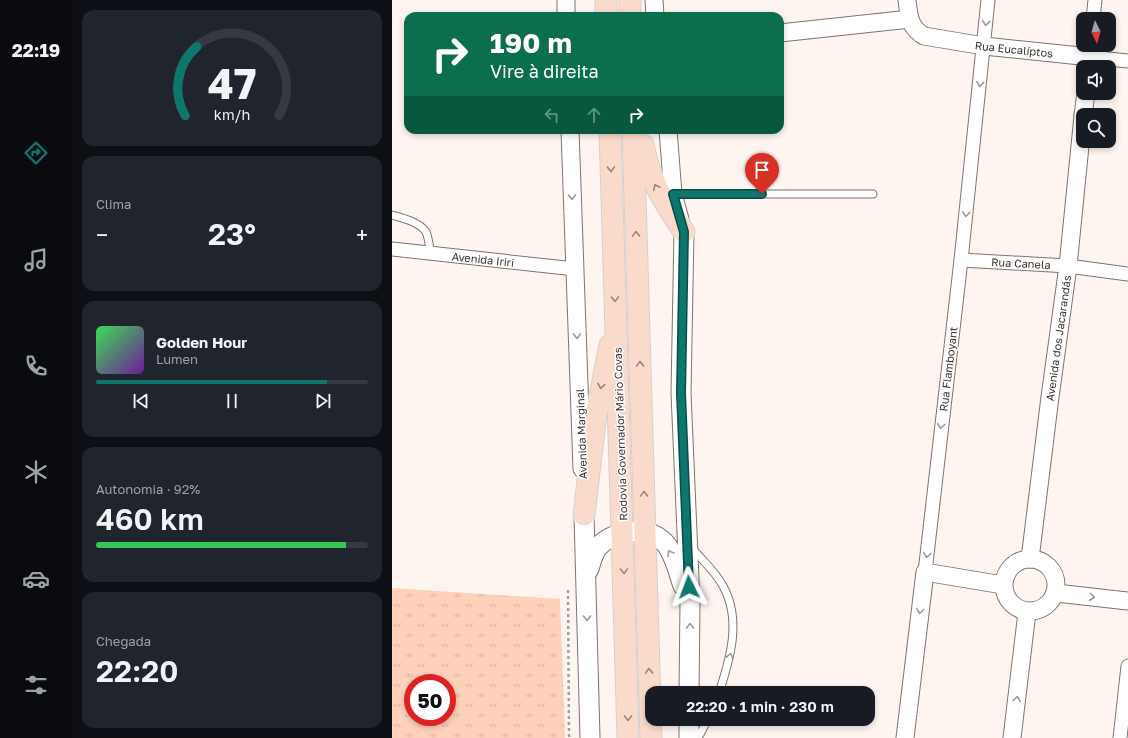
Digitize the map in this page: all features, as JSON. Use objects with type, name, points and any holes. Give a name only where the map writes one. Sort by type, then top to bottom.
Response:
[{"type":"main road","points":[[606,0],[606,12]]},
{"type":"main road","points":[[630,0],[630,12]]},
{"type":"main road","name":"Rodovia Governador Mário Covas","points":[[610,134],[628,738]]},
{"type":"main road","name":"Rodovia Governador Mário Covas","points":[[633,134],[651,738]]},
{"type":"main road","points":[[641,134],[648,169],[656,188],[684,232],[681,393],[690,602],[689,686]]},
{"type":"main road","points":[[584,515],[591,463],[594,421],[603,370],[616,321]]},
{"type":"main road","name":"Avenida Marginal","points":[[584,515],[590,738]]},
{"type":"main road","points":[[586,579],[592,557],[597,548],[611,537],[623,532],[646,533],[663,541],[669,549],[690,602]]},
{"type":"main road","points":[[689,726],[689,738]]},
{"type":"street","points":[[566,0],[566,12]]},
{"type":"street","points":[[654,0],[655,12]]},
{"type":"street","points":[[784,33],[910,19],[907,0]]},
{"type":"street","name":"Rua Flamboyant","points":[[905,738],[961,260],[988,0]]},
{"type":"street","points":[[1094,12],[1095,0]]},
{"type":"street","name":"Rua Eucalíptos","points":[[910,19],[916,31],[924,36],[984,46],[1128,61]]},
{"type":"street","name":"Avenida Marginal","points":[[570,134],[584,515]]},
{"type":"street","points":[[668,134],[673,194],[684,232]]},
{"type":"street","name":"Avenida dos Jacarandás","points":[[1030,559],[1068,266],[1080,148]]},
{"type":"street","name":"Avenida Iriri","points":[[392,249],[575,269]]},
{"type":"street","name":"Rua Canela","points":[[961,260],[1068,266],[1128,274]]},
{"type":"street","points":[[1030,559],[1041,561],[1050,568],[1056,582],[1056,593],[1049,604],[1045,607],[1039,610],[1027,612],[1016,608],[1008,601],[1003,585],[1011,566],[1020,561],[1030,559]]},
{"type":"street","points":[[925,572],[1003,585]]},
{"type":"street","points":[[1056,593],[1128,601]]},
{"type":"street","points":[[1012,738],[1027,612]]},
{"type":"street","points":[[1120,738],[1128,666]]},
{"type":"lane","points":[[673,194],[873,194]]},
{"type":"lane","points":[[392,215],[403,218],[422,228],[426,232],[431,254]]},
{"type":"lane","points":[[687,542],[723,584],[728,597],[732,615],[732,648],[721,686]]},
{"type":"lane","points":[[698,738],[704,726]]},
{"type":"path","points":[[568,590],[569,738]]},
{"type":"green space","points":[[392,588],[560,599],[565,738],[392,738]]},
{"type":"route","points":[[689,587],[681,393],[684,232],[673,194],[762,194]]}]
